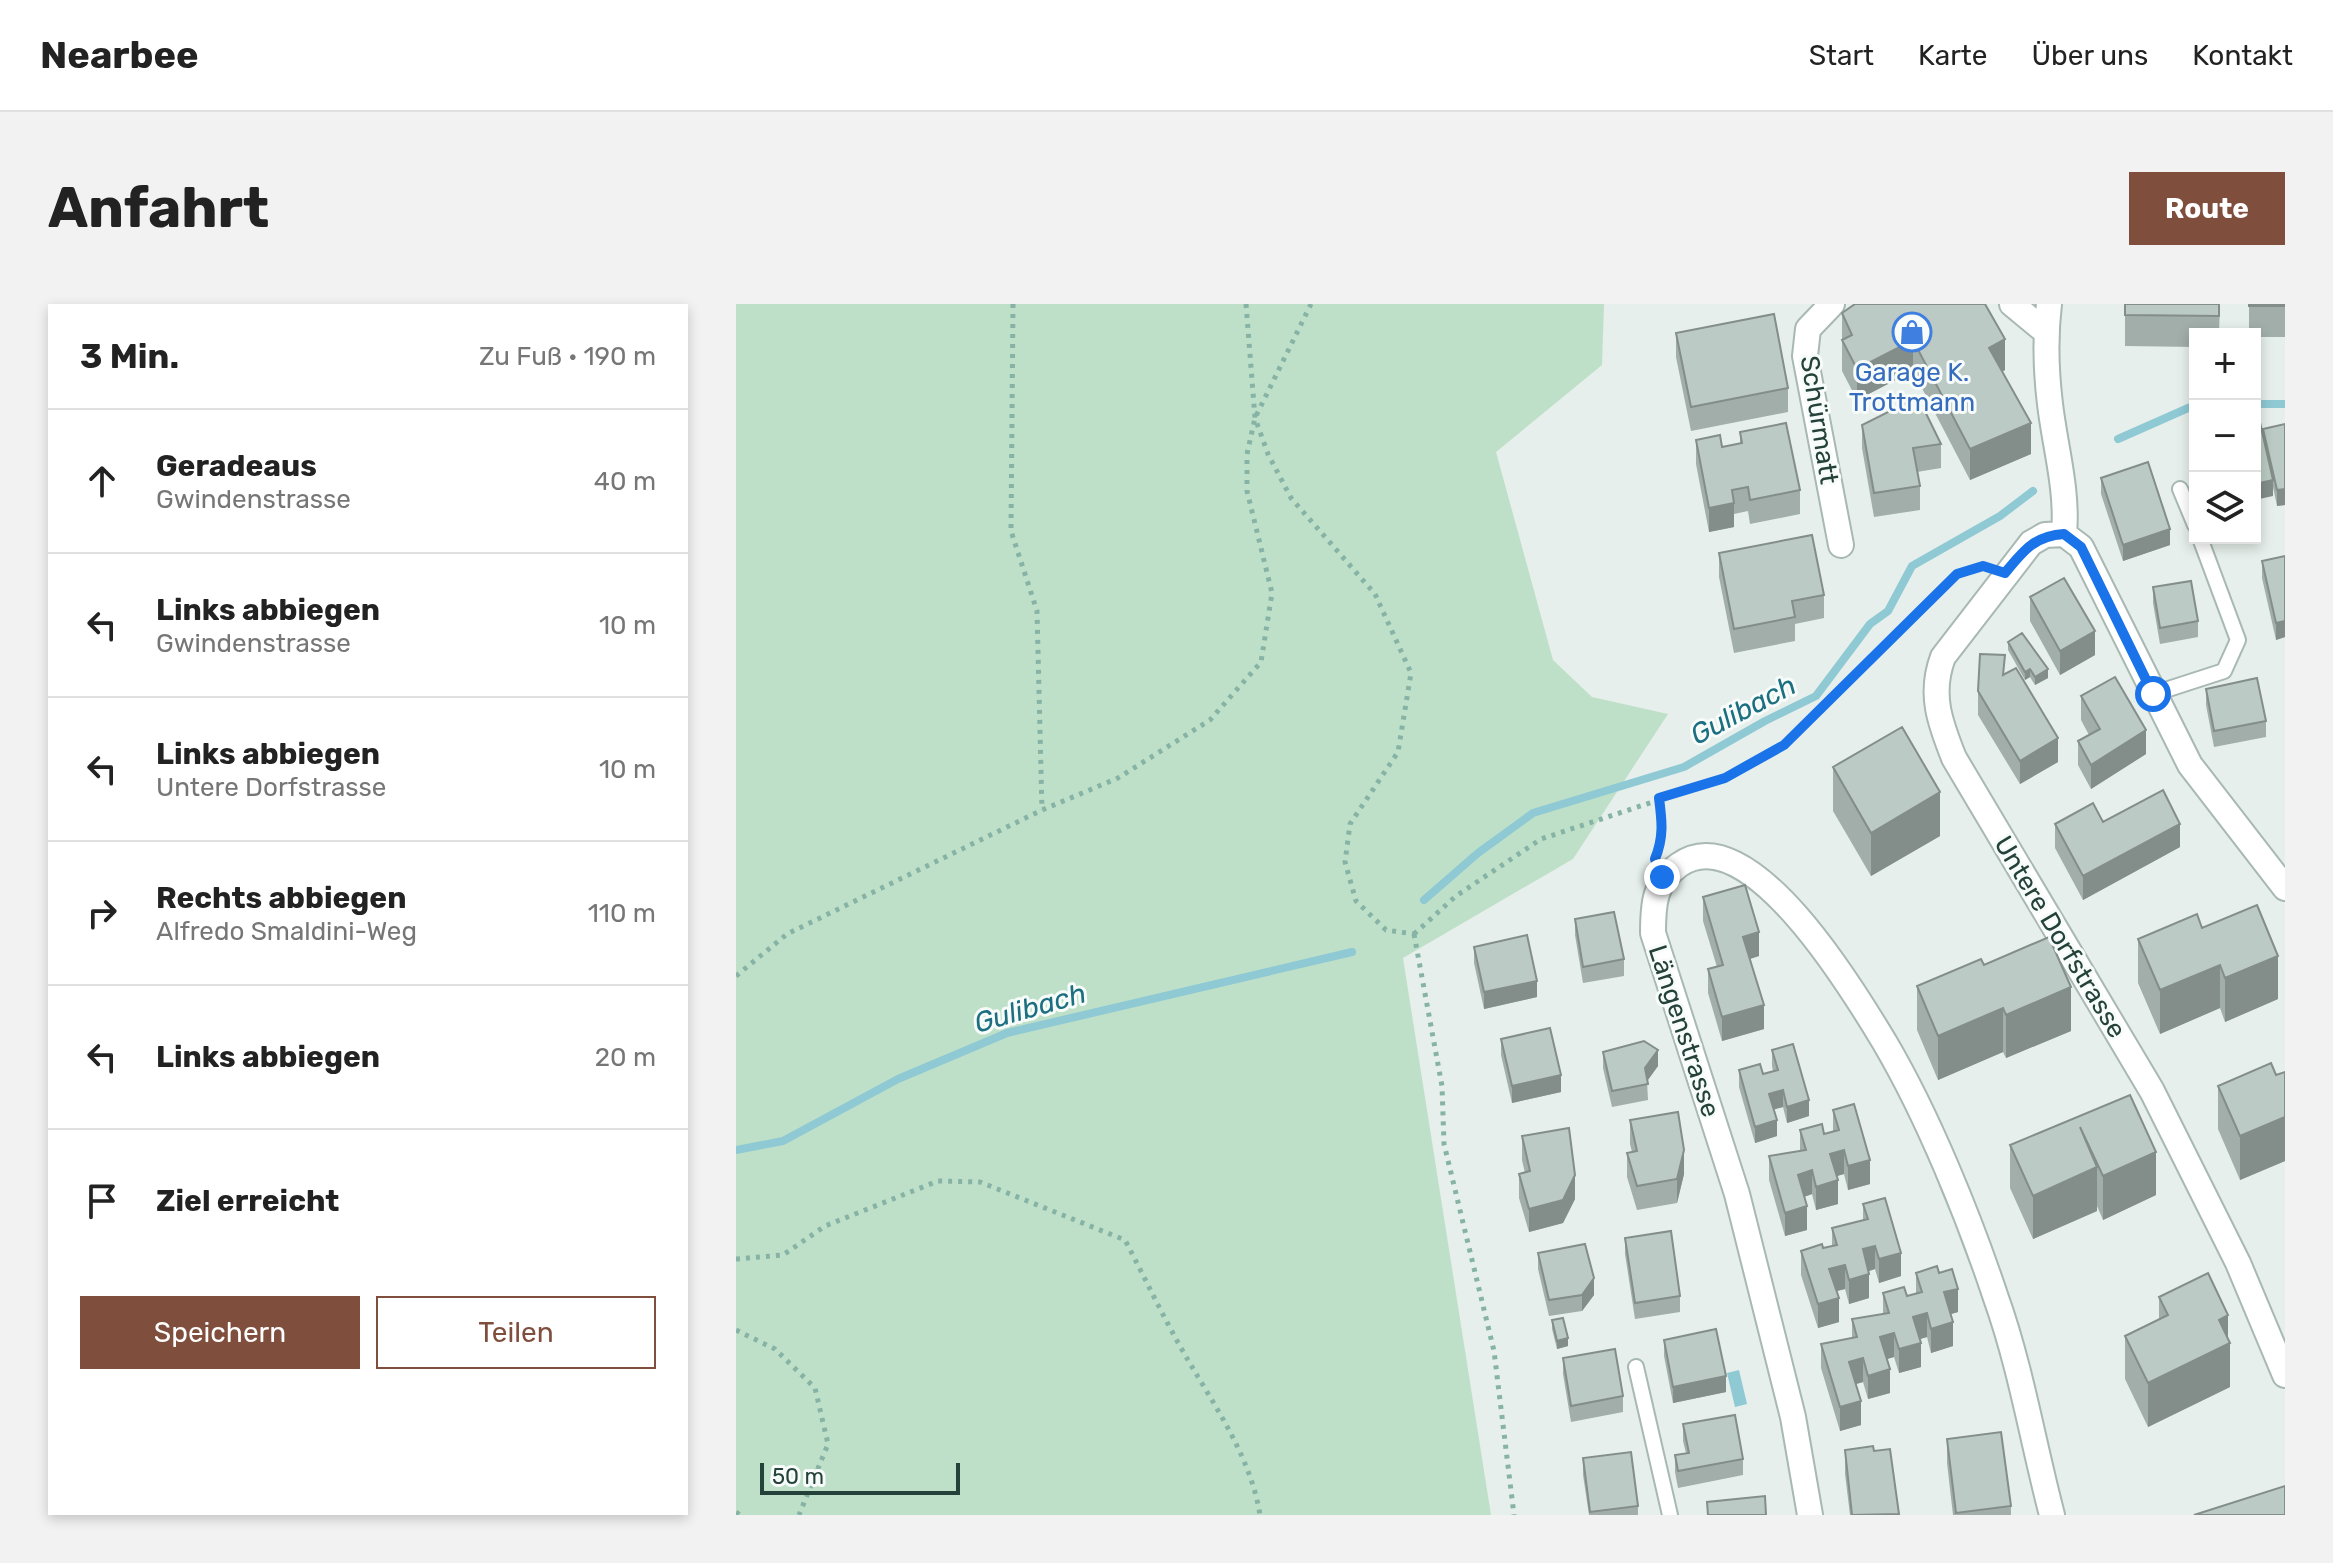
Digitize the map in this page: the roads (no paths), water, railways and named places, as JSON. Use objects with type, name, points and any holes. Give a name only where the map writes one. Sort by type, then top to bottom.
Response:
[{"type":"street","name":"Schürmatt","points":[[1832,304],[1808,329],[1805,356],[1841,545]]},
{"type":"street","points":[[2012,304],[2046,332]]},
{"type":"street","points":[[2049,304],[2046,332],[2050,403],[2066,507],[2064,534],[2081,547],[2190,765],[2285,888]]},
{"type":"street","name":"Untere Dorfstrasse","points":[[2064,534],[2045,535],[2031,543],[1943,657],[1936,675],[1939,720],[1954,758],[2152,1091],[2238,1263],[2285,1375]]},
{"type":"street","name":"Längenstrasse","points":[[1810,1515],[1793,1417],[1737,1194],[1653,933],[1653,903],[1662,877],[1690,857],[1715,856],[1740,864],[1765,881],[1823,949],[1886,1044],[1946,1169],[1997,1300],[2052,1515]]},
{"type":"lane","points":[[2180,489],[2189,511]]},
{"type":"lane","points":[[2153,694],[2224,671],[2238,640],[2202,544]]},
{"type":"lane","points":[[1636,1367],[1670,1515]]},
{"type":"water","points":[[1739,1370],[1747,1404],[1735,1407],[1727,1373]]},
{"type":"waterway","name":"Gulibach","points":[[2261,404],[2285,404]]},
{"type":"waterway","name":"Gulibach","points":[[2118,439],[2189,408]]},
{"type":"waterway","name":"Gulibach","points":[[1424,900],[1478,853],[1533,813],[1684,767],[1816,696],[1870,624],[1888,611],[1912,566],[2000,516],[2033,491]]},
{"type":"waterway","name":"Gulibach","points":[[736,1150],[783,1141],[898,1079],[1007,1033],[1352,952]]},
{"type":"place","name":"Garage K. Trottmann","points":[[1912,332]]}]
